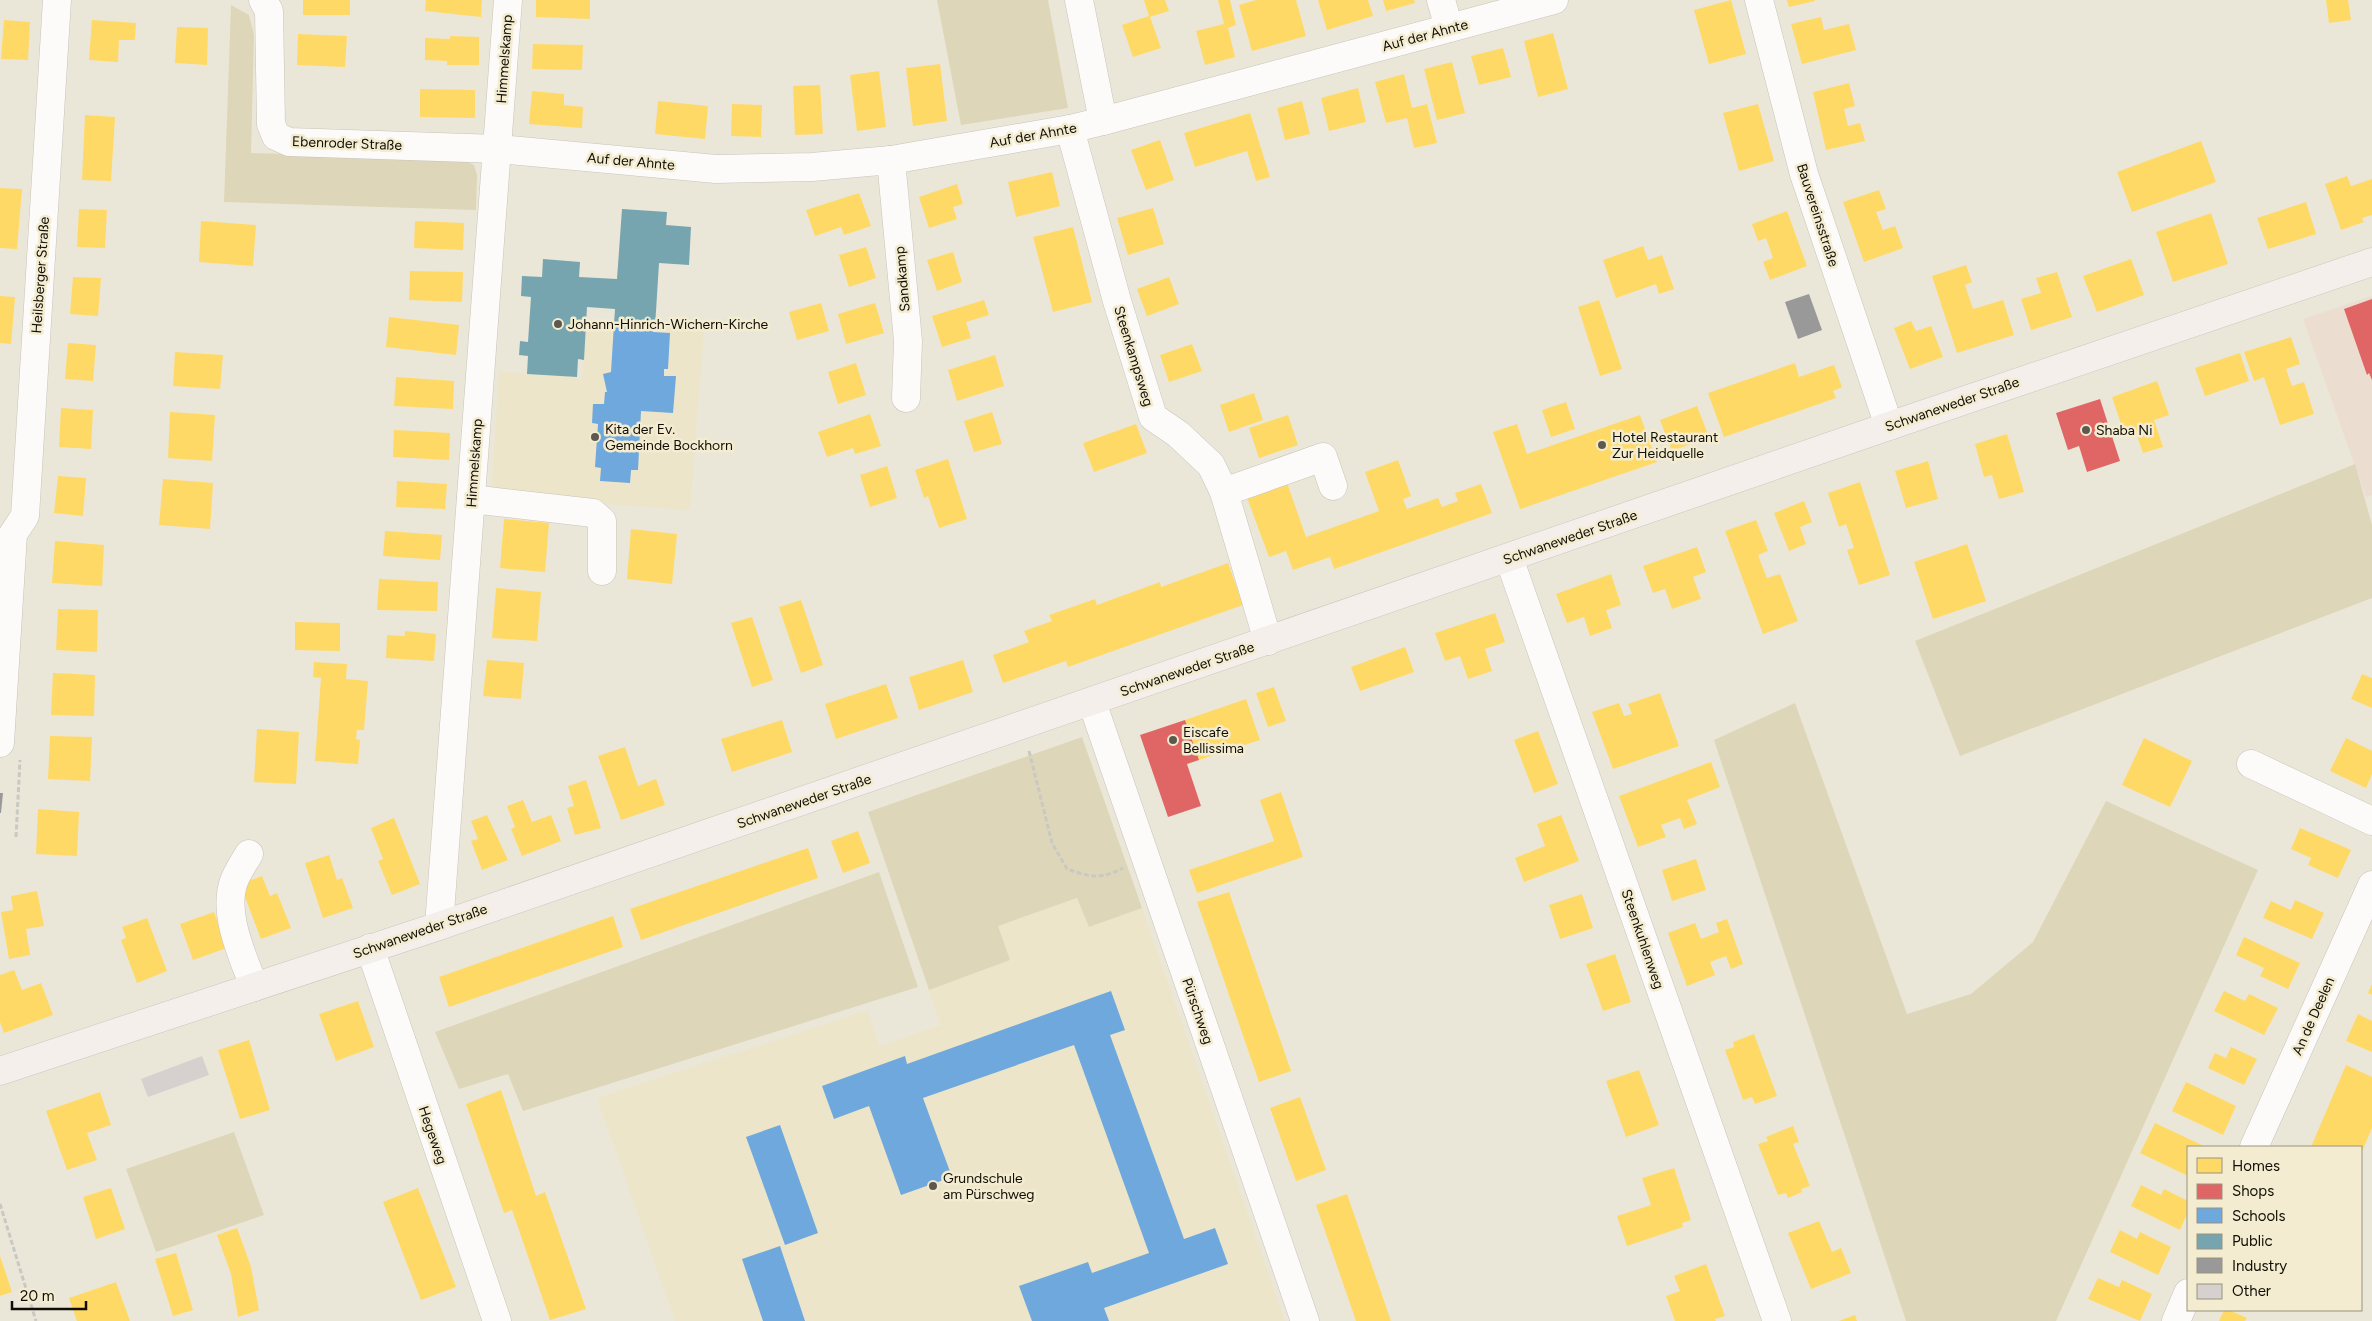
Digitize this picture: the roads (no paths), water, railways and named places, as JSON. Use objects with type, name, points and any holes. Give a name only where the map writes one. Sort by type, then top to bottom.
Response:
[{"type":"main road","name":"Schwaneweder Straße","points":[[0,1071],[439,926],[1889,426],[2372,262]]},
{"type":"street","name":"Heilsberger Straße","points":[[7,533],[25,516],[57,0]]},
{"type":"street","name":"Ebenroder Straße","points":[[263,0],[269,11],[271,124],[276,136],[288,142],[498,148]]},
{"type":"street","name":"Himmelskamp","points":[[439,926],[508,0]]},
{"type":"street","points":[[1079,0],[1103,122]]},
{"type":"street","points":[[1441,0],[1449,28]]},
{"type":"street","name":"Auf der Ahnte","points":[[498,148],[716,169],[812,167],[891,160],[1103,122],[1554,0]]},
{"type":"street","name":"Bauvereinsstraße","points":[[1760,0],[1804,174],[1889,426]]},
{"type":"street","name":"Steenkampsweg","points":[[1070,129],[1117,301],[1153,417],[1178,434],[1211,465],[1224,492],[1268,641]]},
{"type":"street","name":"Sandkamp","points":[[891,160],[908,341],[906,398]]},
{"type":"street","points":[[1224,492],[1323,457],[1333,486]]},
{"type":"street","points":[[471,499],[593,513],[602,521],[602,570]]},
{"type":"street","points":[[0,743],[7,533]]},
{"type":"street","name":"Steenkuhlenweg","points":[[1509,558],[1777,1321]]},
{"type":"street","name":"Pürschweg","points":[[1092,702],[1304,1321]]},
{"type":"street","points":[[2251,764],[2372,821]]},
{"type":"street","points":[[249,854],[234,881],[232,905],[236,934],[254,987]]},
{"type":"street","name":"An de Deelen","points":[[2254,1146],[2372,885]]},
{"type":"street","name":"Hegeweg","points":[[370,948],[497,1321]]},
{"type":"street","points":[[2176,1321],[2187,1295]]},
{"type":"place","name":"Johann-Hinrich-Wichern-Kirche","points":[[558,324]]},
{"type":"place","name":"Shaba Ni","points":[[2086,430]]},
{"type":"place","name":"Kita der Ev. Gemeinde Bockhorn","points":[[595,437]]},
{"type":"place","name":"Hotel Restaurant Zur Heidquelle","points":[[1602,445]]},
{"type":"place","name":"Eiscafe Bellissima","points":[[1173,740]]},
{"type":"place","name":"Grundschule am Pürschweg","points":[[933,1186]]}]
